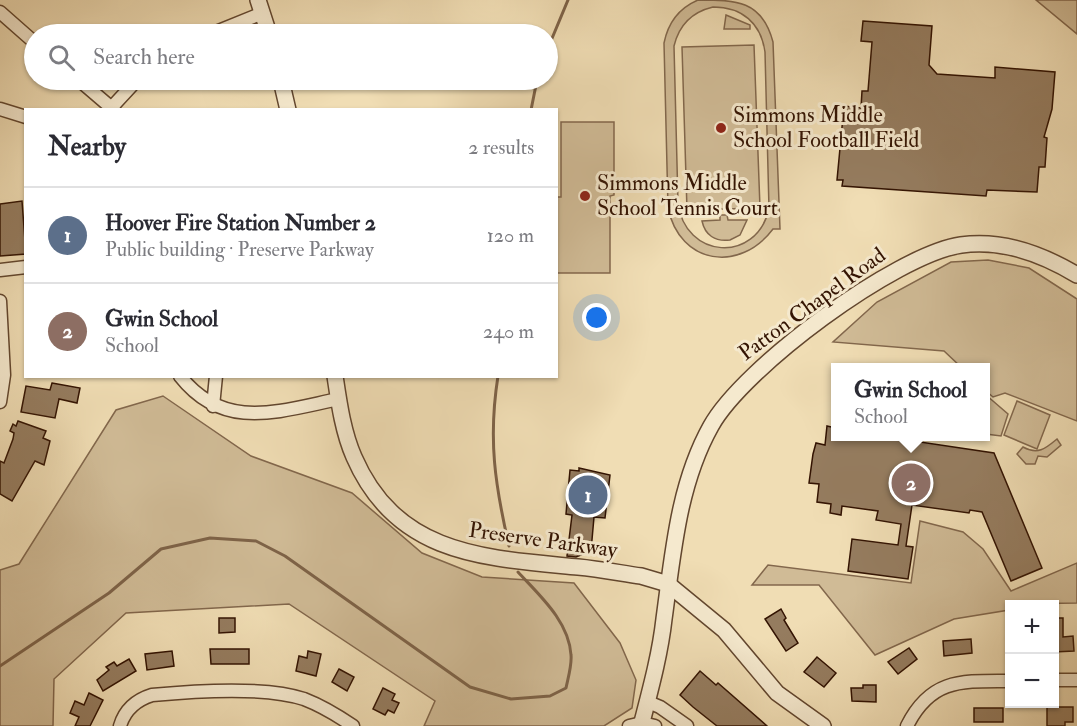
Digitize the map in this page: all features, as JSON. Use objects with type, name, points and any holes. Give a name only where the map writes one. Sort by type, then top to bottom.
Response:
[{"type":"street","points":[[229,24],[261,6],[266,24]]},
{"type":"street","points":[[0,12],[24,33]]},
{"type":"street","points":[[91,90],[113,108],[128,90]]},
{"type":"street","points":[[283,90],[288,108]]},
{"type":"street","points":[[0,109],[24,116]]},
{"type":"street","name":"Patton Chapel Road","points":[[642,725],[664,621],[670,560],[684,497],[711,426],[734,394],[763,364],[889,272],[918,257],[942,250],[983,243],[1005,246],[1040,255],[1077,276]]},
{"type":"street","points":[[0,270],[24,267]]},
{"type":"street","points":[[0,301],[4,375],[0,402]]},
{"type":"street","points":[[182,378],[193,393],[213,406],[237,414],[272,412],[339,399]]},
{"type":"street","points":[[213,406],[216,378]]},
{"type":"street","name":"Preserve Parkway","points":[[334,378],[347,437],[365,477],[390,509],[427,538],[474,555],[641,576],[668,584]]},
{"type":"street","points":[[668,584],[724,630],[777,693],[823,726]]},
{"type":"street","points":[[1059,680],[1077,680]]},
{"type":"street","points":[[907,726],[923,700],[950,684],[1005,681]]},
{"type":"street","points":[[120,726],[131,707],[140,699],[152,695],[265,692],[302,698],[353,726]]},
{"type":"street","points":[[648,702],[660,707],[687,726]]},
{"type":"shaded area","points":[[698,0],[712,0],[746,5],[762,18],[773,42],[780,229],[773,229],[760,243],[744,252],[728,257],[713,256],[698,251],[685,242],[675,227],[668,208],[664,43],[675,17]],"holes":[[[705,9],[733,10],[748,19],[763,42],[769,209],[762,227],[750,239],[736,246],[721,248],[706,244],[693,235],[683,222],[678,203],[674,46],[679,32],[693,16]]]},
{"type":"shaded area","points":[[1036,0],[1077,0],[1077,34]]},
{"type":"shaded area","points":[[726,15],[750,25],[750,29],[724,29]]},
{"type":"shaded area","name":"Simmons Middle School Football Field","points":[[754,45],[760,208],[687,210],[682,47]]},
{"type":"shaded area","name":"Simmons Middle School Tennis Court","points":[[561,122],[614,122],[614,195],[610,196],[610,273],[558,273],[558,197],[561,197]]},
{"type":"shaded area","points":[[720,215],[727,215],[728,220],[747,220],[740,235],[725,240],[715,239],[708,234],[702,221],[720,220]]},
{"type":"shaded area","points":[[988,260],[1029,268],[1077,299],[1077,421],[1005,393],[993,397],[990,394],[990,363],[957,363],[944,351],[833,342],[877,302],[951,262]]},
{"type":"shaded area","points":[[163,396],[251,456],[352,493],[422,553],[482,577],[574,583],[620,643],[636,680],[632,708],[604,726],[424,726],[435,701],[289,604],[126,613],[54,679],[53,726],[0,726],[0,570],[19,564],[116,410]]},
{"type":"shaded area","points":[[990,398],[1008,414],[1001,436],[990,435]]},
{"type":"shaded area","points":[[1017,401],[1050,415],[1037,449],[1004,435]]},
{"type":"shaded area","points":[[1057,439],[1061,445],[1047,457],[1038,456],[1035,464],[1026,464],[1017,454],[1023,447],[1033,451],[1041,450]]},
{"type":"shaded area","points":[[920,521],[963,532],[983,549],[1011,591],[1077,563],[1077,603],[1059,603],[1059,600],[1005,600],[1005,611],[954,619],[875,655],[819,585],[752,585],[768,565],[911,583]]},
{"type":"building","points":[[863,21],[932,26],[929,65],[937,74],[995,78],[995,67],[1055,72],[1052,109],[1044,137],[1047,138],[1045,167],[1039,167],[1037,192],[987,190],[986,196],[842,186],[843,180],[837,180],[844,106],[861,108],[862,91],[868,91],[872,42],[861,41]]},
{"type":"building","points":[[22,201],[24,254],[0,256],[0,204]]},
{"type":"building","points":[[52,383],[80,388],[77,403],[59,399],[55,418],[21,412],[26,386],[50,390]]},
{"type":"building","points":[[18,421],[46,431],[43,438],[50,441],[44,465],[35,461],[12,501],[0,494],[0,461],[4,463],[13,439],[14,433],[10,431],[13,424],[16,426]]},
{"type":"building","points":[[827,426],[831,427],[831,441],[913,441],[994,453],[1042,568],[1011,581],[982,512],[970,510],[969,513],[912,505],[906,546],[913,547],[908,579],[848,571],[852,539],[898,545],[901,524],[876,520],[878,511],[842,506],[841,515],[830,513],[831,504],[817,502],[819,484],[809,483],[813,454],[816,443],[825,445]]},
{"type":"building","points":[[579,468],[610,475],[605,518],[594,517],[591,551],[576,557],[567,556],[572,515],[566,514],[570,470],[579,471]]},
{"type":"building","points":[[781,609],[786,618],[784,620],[798,643],[786,651],[765,619]]},
{"type":"building","points":[[219,618],[235,618],[235,632],[219,633]]},
{"type":"building","points":[[1059,618],[1063,618],[1063,637],[1073,636],[1074,651],[1059,652]]},
{"type":"building","points":[[971,639],[972,653],[944,656],[943,641]]},
{"type":"building","points":[[909,648],[917,659],[898,674],[888,662]]},
{"type":"building","points":[[210,649],[249,649],[249,664],[211,664]]},
{"type":"building","points":[[172,651],[174,666],[147,670],[145,654]]},
{"type":"building","points":[[308,651],[321,654],[316,676],[296,671],[299,656],[307,658]]},
{"type":"building","points":[[817,657],[836,673],[824,687],[804,672]]},
{"type":"building","points":[[129,659],[136,671],[103,691],[97,680],[109,670],[106,667],[114,662],[117,666]]},
{"type":"building","points":[[339,669],[354,677],[347,691],[332,682]]},
{"type":"building","points":[[700,671],[716,685],[718,683],[767,726],[717,726],[693,707],[680,695]]},
{"type":"building","points":[[863,685],[876,685],[876,702],[852,701],[851,688],[863,688]]},
{"type":"building","points":[[383,688],[395,694],[392,700],[399,703],[394,713],[388,710],[385,715],[373,709]]},
{"type":"building","points":[[89,693],[103,700],[90,726],[75,726],[79,717],[70,713],[75,701],[84,705]]},
{"type":"building","points":[[1073,707],[1073,722],[1065,722],[1065,726],[1047,726],[1047,708]]},
{"type":"building","points":[[974,708],[1003,708],[1003,722],[974,722]]},
{"type":"waterway","points":[[558,24],[568,0]]},
{"type":"waterway","points":[[531,108],[535,90]]},
{"type":"waterway","points":[[498,378],[493,441],[494,462],[509,546]]},
{"type":"waterway","points":[[0,666],[109,593],[161,549],[210,538],[256,541],[285,556],[470,687],[511,699],[550,696],[566,688],[571,663],[569,643],[552,609],[518,572]]},
{"type":"place","name":"Simmons Middle School Football Field","points":[[721,128]]},
{"type":"place","name":"Simmons Middle School Tennis Court","points":[[585,196]]},
{"type":"place","name":"Gwin School","points":[[911,483]]},
{"type":"place","name":"Hoover Fire Station Number 2","points":[[588,495]]}]
